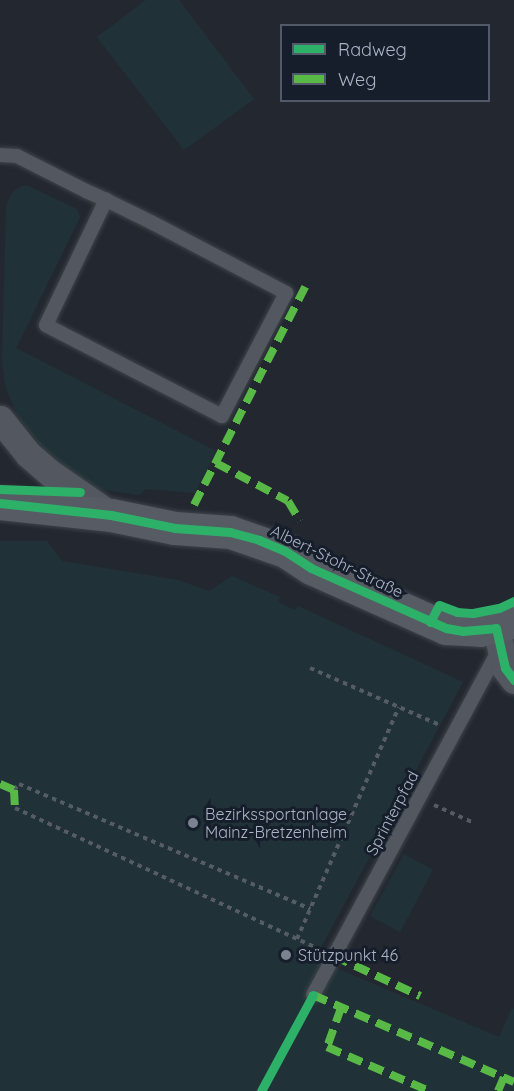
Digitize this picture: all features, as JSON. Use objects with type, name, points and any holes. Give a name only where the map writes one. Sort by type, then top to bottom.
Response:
[{"type":"street","points":[[0,419],[28,454],[50,473],[111,514]]},
{"type":"street","name":"Albert-Stohr-Straße","points":[[0,503],[111,514],[175,528],[278,566],[311,568],[446,628],[463,631],[504,632]]},
{"type":"street","points":[[504,632],[505,668],[514,680]]},
{"type":"lane","points":[[0,155],[17,156],[106,200],[286,293],[222,416],[46,325],[106,200]]},
{"type":"lane","name":"Sprinterpfad","points":[[313,995],[454,732],[504,632]]},
{"type":"path","points":[[310,668],[454,732]]},
{"type":"path","points":[[297,939],[399,707]]},
{"type":"path","points":[[14,790],[19,784],[310,909]]},
{"type":"path","points":[[419,798],[474,823]]},
{"type":"path","points":[[15,808],[334,956]]},
{"type":"shaded area","points":[[146,0],[179,0],[254,99],[184,150],[97,37]]},
{"type":"shaded area","points":[[26,185],[77,209],[80,217],[16,348],[216,451],[195,493],[146,489],[139,495],[86,485],[56,464],[24,425],[14,408],[5,385],[2,361],[6,206],[12,193]]},
{"type":"shaded area","name":"Bezirkssportanlage Mainz-Bretzenheim","points":[[0,541],[47,541],[62,561],[178,580],[209,591],[232,576],[280,597],[278,602],[295,610],[298,606],[463,682],[315,959],[499,1037],[512,1008],[514,1009],[514,1091],[0,1091]]},
{"type":"shaded area","points":[[404,854],[433,870],[400,932],[370,916]]},
{"type":"marked path","points":[[194,505],[305,287]]},
{"type":"marked path","points":[[216,463],[288,501],[300,521]]},
{"type":"marked path","points":[[0,784],[14,790],[15,808]]},
{"type":"marked path","points":[[334,956],[420,996]]},
{"type":"marked path","points":[[311,997],[313,995],[514,1082]]},
{"type":"marked path","points":[[341,1008],[327,1047],[429,1091]]},
{"type":"marked path","points":[[498,1091],[504,1077]]},
{"type":"cycle path","points":[[0,489],[80,492]]},
{"type":"cycle path","points":[[0,503],[111,515],[175,528],[230,532],[259,540],[285,551],[311,568],[446,628],[463,631],[496,628],[505,668],[514,680]]},
{"type":"cycle path","points":[[430,622],[439,605],[457,612],[473,613],[499,608],[514,601]]},
{"type":"cycle path","points":[[261,1091],[313,995]]},
{"type":"place","name":"Bezirkssportanlage Mainz-Bretzenheim","points":[[193,823]]},
{"type":"place","name":"Stützpunkt 46","points":[[286,955]]}]
